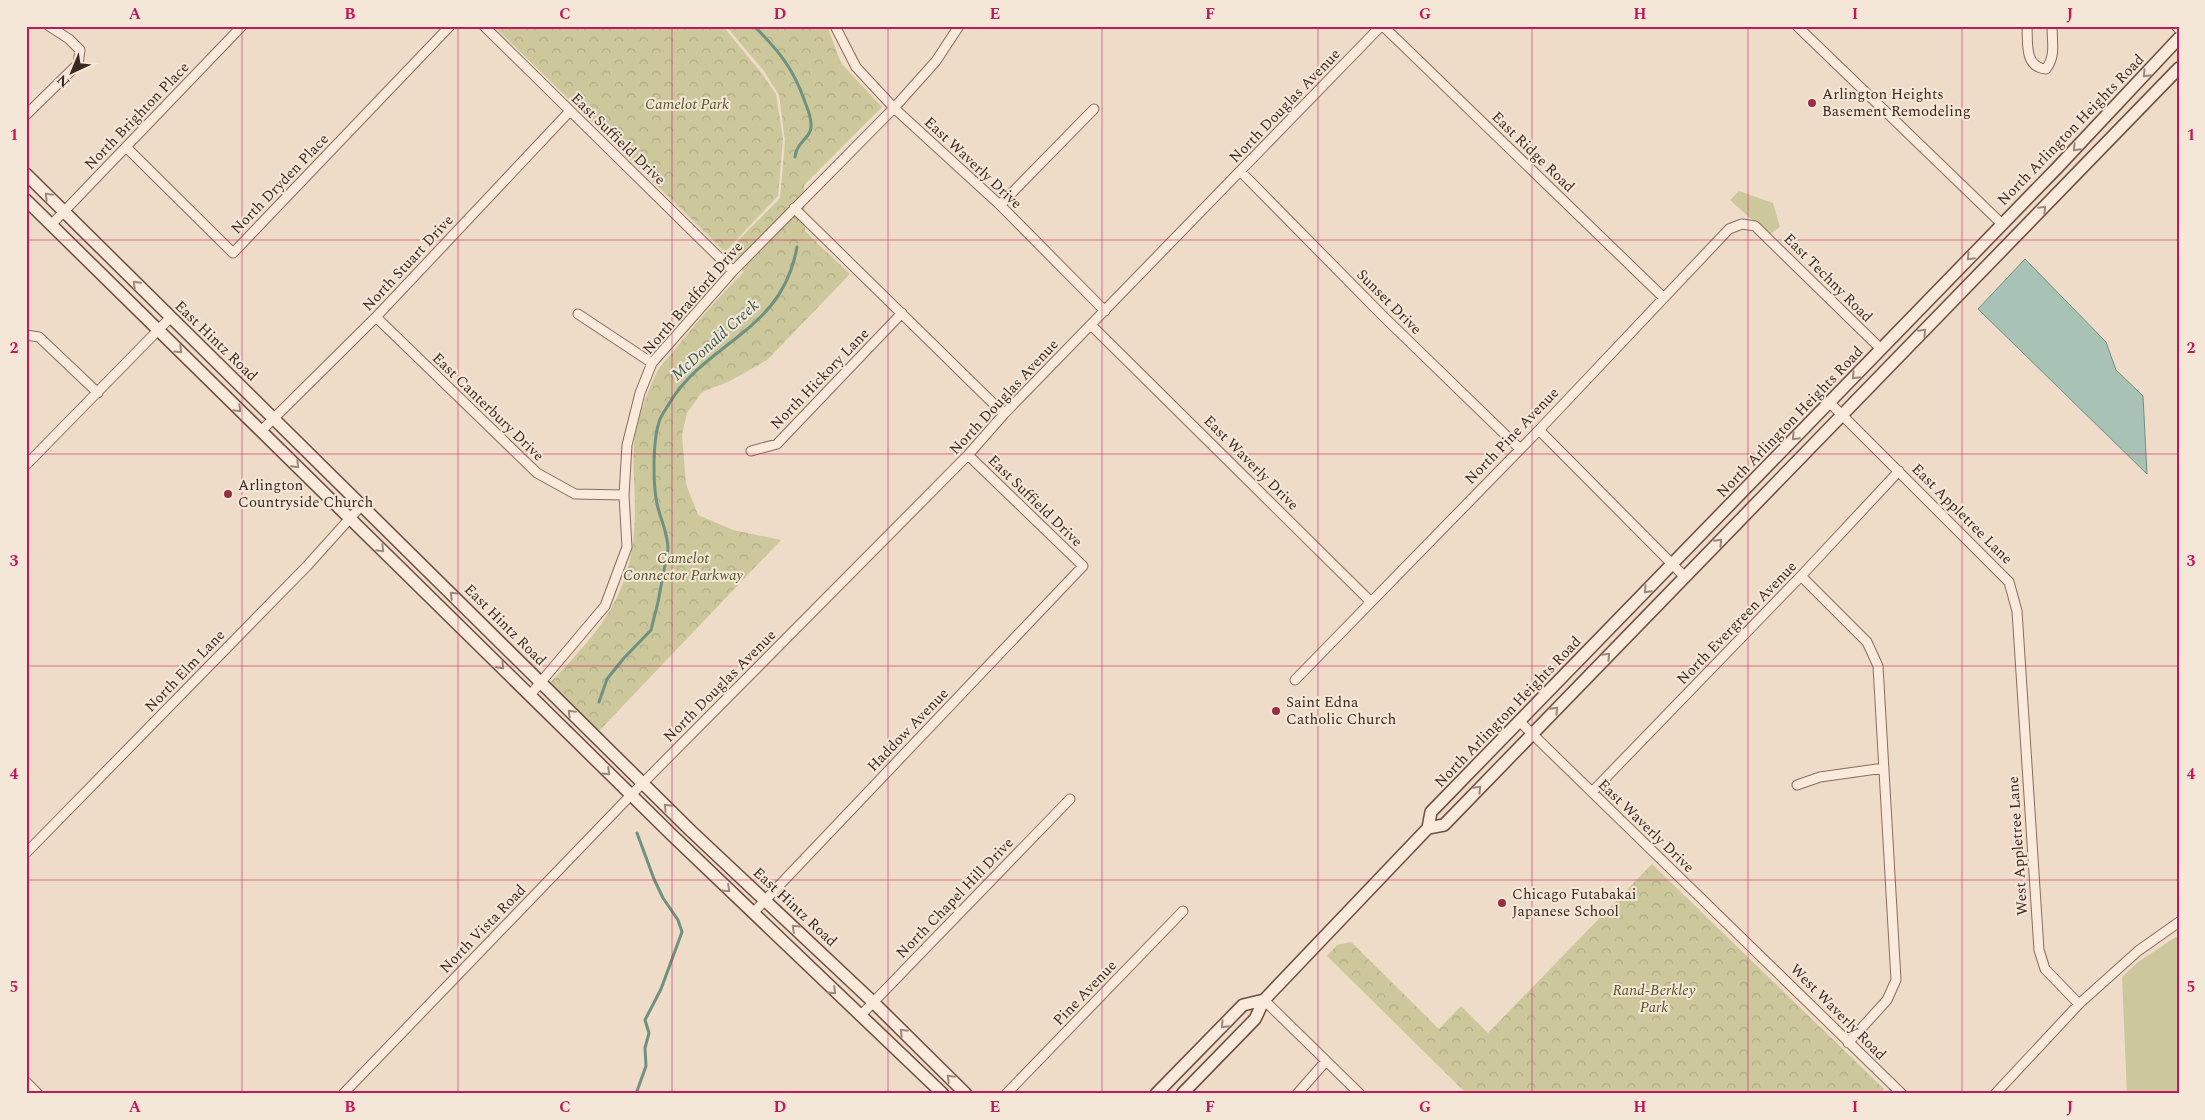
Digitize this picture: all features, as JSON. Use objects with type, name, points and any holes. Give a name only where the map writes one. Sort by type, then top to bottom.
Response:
[{"type":"main road","name":"North Arlington Heights Road","points":[[1428,828],[1431,812],[2089,135],[2179,38]]},
{"type":"main road","name":"North Arlington Heights Road","points":[[1182,1094],[1255,1019],[1264,1000],[1428,828],[1444,824],[2179,68]]},
{"type":"main road","name":"East Hintz Road","points":[[26,174],[691,831],[873,1002],[966,1094]]},
{"type":"main road","points":[[26,200],[753,913],[943,1094]]},
{"type":"main road","name":"North Arlington Heights Road","points":[[1156,1094],[1243,1005],[1264,1000]]},
{"type":"street","points":[[26,115],[78,64],[80,50],[69,39],[49,26]]},
{"type":"street","name":"North Brighton Place","points":[[51,225],[242,26]]},
{"type":"street","name":"North Dryden Place","points":[[126,148],[233,253],[450,26]]},
{"type":"street","name":"East Suffield Drive","points":[[484,26],[734,271]]},
{"type":"street","name":"East Waverly Drive","points":[[835,26],[856,67],[894,108],[1000,205],[1104,311]]},
{"type":"street","name":"North Bradford Drive","points":[[530,695],[605,606],[627,547],[624,495],[627,445],[640,393],[652,363],[734,271],[894,108],[936,61],[959,26]]},
{"type":"street","name":"North Douglas Avenue","points":[[643,783],[968,456],[1004,414],[1382,26]]},
{"type":"street","name":"East Ridge Road","points":[[1382,26],[1664,298]]},
{"type":"street","points":[[1797,26],[2002,224]]},
{"type":"street","points":[[2027,26],[2028,56],[2032,64],[2039,68],[2046,68],[2052,61],[2052,26]]},
{"type":"street","points":[[2176,26],[2179,29]]},
{"type":"street","points":[[1000,205],[1094,109]]},
{"type":"street","name":"North Stuart Drive","points":[[261,431],[376,317],[570,111]]},
{"type":"street","name":"Sunset Drive","points":[[1241,172],[1378,311],[1519,448]]},
{"type":"street","points":[[794,208],[1004,414]]},
{"type":"street","name":"North Pine Avenue","points":[[1295,680],[1370,600],[1539,430],[1729,230],[1742,224],[1755,226]]},
{"type":"street","name":"East Techny Road","points":[[1755,226],[1881,349]]},
{"type":"street","name":"North Hickory Lane","points":[[751,451],[777,444],[902,313]]},
{"type":"street","points":[[578,314],[652,363]]},
{"type":"street","name":"East Canterbury Drive","points":[[376,317],[537,473],[575,494],[624,495]]},
{"type":"street","points":[[26,465],[170,318]]},
{"type":"street","name":"East Waverly Drive","points":[[1091,325],[1370,600]]},
{"type":"street","points":[[26,336],[39,337],[98,393]]},
{"type":"street","name":"East Appletree Lane","points":[[1829,402],[2009,582],[2016,611],[2020,672]]},
{"type":"street","points":[[1539,430],[1685,577]]},
{"type":"street","name":"East Suffield Drive","points":[[968,456],[1083,566]]},
{"type":"street","name":"North Evergreen Avenue","points":[[1592,792],[1801,576],[1899,471]]},
{"type":"street","name":"North Elm Lane","points":[[26,853],[307,566],[361,506]]},
{"type":"street","name":"Haddow Avenue","points":[[753,913],[1083,566]]},
{"type":"street","points":[[1801,576],[1867,642],[1878,666],[1896,980],[1887,1000],[1848,1043]]},
{"type":"street","name":"West Appletree Lane","points":[[2020,672],[2039,950],[2046,969],[2079,1004]]},
{"type":"street","name":"East Waverly Drive","points":[[1519,721],[1755,950]]},
{"type":"street","points":[[1797,785],[1820,777],[1884,768]]},
{"type":"street","name":"North Vista Road","points":[[343,1094],[643,783]]},
{"type":"street","name":"North Chapel Hill Drive","points":[[860,1016],[1070,799]]},
{"type":"street","name":"Pine Avenue","points":[[1006,1094],[1183,911]]},
{"type":"street","points":[[1995,1094],[2079,1004],[2138,952],[2179,922]]},
{"type":"street","name":"West Waverly Road","points":[[1755,950],[1902,1094]]},
{"type":"street","points":[[1264,1000],[1360,1094]]},
{"type":"street","points":[[1297,1094],[1326,1061]]},
{"type":"street","points":[[26,1082],[38,1094]]},
{"type":"green space","name":"Camelot Park","points":[[494,26],[723,26],[776,94],[783,139],[778,196],[725,252]]},
{"type":"green space","name":"Camelot Connector Parkway","points":[[726,26],[827,26],[841,63],[882,107],[804,185],[805,231],[850,274],[767,360],[730,381],[702,392],[687,413],[682,435],[686,484],[698,515],[733,530],[781,540],[598,732],[549,684],[600,626],[622,586],[634,538],[634,443],[644,403],[661,366],[709,309],[744,272],[726,253],[780,198],[785,141],[779,95],[764,71]]},
{"type":"green space","points":[[1739,191],[1773,203],[1780,227],[1769,235],[1730,200]]},
{"type":"green space","name":"Rand-Berkley Park","points":[[1652,864],[1884,1089],[1879,1094],[1467,1094],[1327,956],[1337,945],[1351,942],[1439,1029],[1461,1006],[1488,1033]]},
{"type":"green space","points":[[2179,935],[2179,1094],[2127,1094],[2122,977],[2138,962]]},
{"type":"shaded area","points":[[2025,259],[2106,342],[2116,370],[2143,396],[2147,474],[1978,309]]},
{"type":"waterway","name":"McDonald Creek","points":[[754,26],[771,43],[790,70],[801,90],[810,114],[810,132],[798,148],[795,157]]},
{"type":"waterway","name":"McDonald Creek","points":[[599,702],[607,679],[651,630],[658,602],[668,549],[657,504],[654,480],[654,459],[660,419],[686,381],[761,317],[776,298],[789,276],[797,247]]},
{"type":"waterway","name":"McDonald Creek","points":[[636,1094],[646,1066],[645,1048],[649,1033],[645,1020],[661,989],[682,932],[678,920],[663,898],[654,879],[637,833]]},
{"type":"place","name":"Arlington Heights Basement Remodeling","points":[[1812,103]]},
{"type":"place","name":"Arlington Countryside Church","points":[[228,494]]},
{"type":"place","name":"Saint Edna Catholic Church","points":[[1276,711]]},
{"type":"place","name":"Chicago Futabakai Japanese School","points":[[1502,903]]}]
